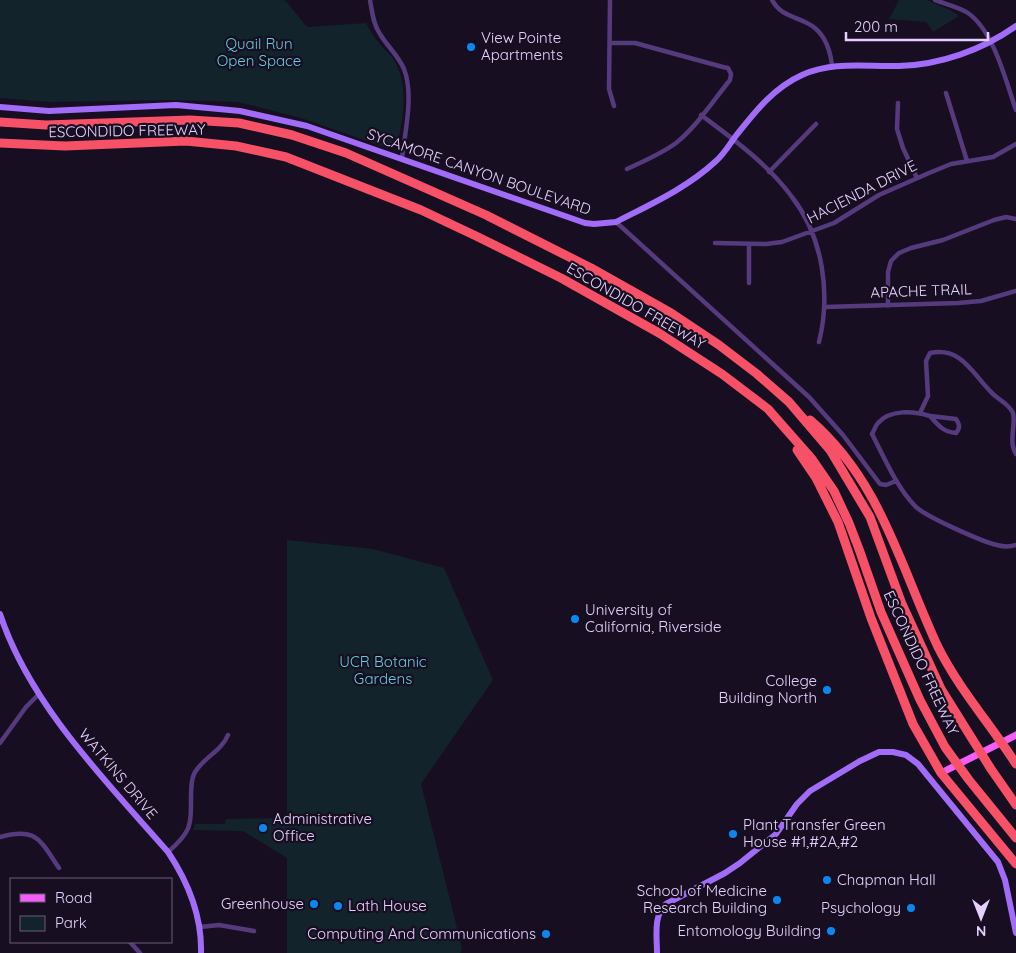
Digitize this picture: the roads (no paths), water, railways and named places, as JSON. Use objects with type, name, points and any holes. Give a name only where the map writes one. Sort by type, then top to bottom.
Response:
[{"type":"highway","name":"ESCONDIDO FREEWAY","points":[[0,122],[46,125],[190,120],[239,123],[292,135],[346,154],[486,215],[572,258],[671,313],[719,345],[757,374],[789,402],[830,450],[870,517],[902,604],[941,690],[1016,806]]},
{"type":"highway","name":"ESCONDIDO FREEWAY","points":[[0,143],[65,146],[186,141],[236,146],[286,157],[421,210],[561,278],[659,333],[722,374],[768,409],[812,459],[834,491],[850,523],[881,612],[920,700],[945,747],[1016,838]]},
{"type":"highway","points":[[0,147],[20,145]]},
{"type":"highway","points":[[789,402],[823,431],[842,453],[867,489],[886,522],[943,654],[960,685],[1016,764]]},
{"type":"highway","points":[[768,409],[826,495],[848,546],[871,618],[913,724],[942,773],[1016,864]]},
{"type":"main road","points":[[942,773],[1001,741],[1016,736]]},
{"type":"street","points":[[370,0],[373,19],[379,33],[396,54],[404,70],[408,87],[402,158]]},
{"type":"street","points":[[610,0],[610,89],[614,106]]},
{"type":"street","points":[[772,0],[779,10],[787,16],[807,23],[821,34],[830,50],[832,66]]},
{"type":"street","points":[[935,0],[968,12],[983,29],[1007,80],[1016,110]]},
{"type":"street","points":[[896,481],[886,485],[877,480],[843,435],[811,400],[616,222],[692,181],[718,159],[765,102],[787,83],[817,69],[832,66],[900,66],[934,63],[966,53],[990,42],[1016,26]]},
{"type":"street","points":[[610,43],[628,42],[644,46],[728,68],[731,74],[730,80],[692,128],[676,142],[627,169]]},
{"type":"street","points":[[946,93],[967,161]]},
{"type":"street","points":[[898,103],[897,129],[903,148],[917,178]]},
{"type":"street","name":"SYCAMORE CANYON BOULEVARD","points":[[0,107],[49,111],[176,105],[224,109],[265,116],[307,126],[585,223],[616,222]]},
{"type":"street","points":[[701,115],[734,140],[769,172],[792,197],[812,232],[823,275],[824,324],[819,342]]},
{"type":"street","points":[[769,172],[816,124]]},
{"type":"street","name":"HACIENDA DRIVE","points":[[714,242],[750,244],[782,242],[834,223],[878,195],[917,178],[951,164],[993,157],[1016,144]]},
{"type":"street","points":[[888,306],[888,272],[891,261],[899,253],[943,240],[994,220],[1006,217],[1016,219]]},
{"type":"street","points":[[749,283],[750,244]]},
{"type":"street","name":"APACHE TRAIL","points":[[825,307],[981,301],[1016,291]]},
{"type":"street","points":[[920,413],[928,396],[926,361],[930,353],[950,352],[962,359],[993,395],[1011,410],[1014,422],[1013,449],[1016,454]]},
{"type":"street","points":[[930,416],[939,427],[948,433],[956,433],[959,429],[956,419],[920,413],[892,414],[878,423],[872,434],[896,481],[915,507],[929,516],[983,541],[1010,547],[1016,545]]},
{"type":"street","name":"WATKINS DRIVE","points":[[0,614],[14,648],[39,694],[94,767],[168,852],[184,878],[200,927],[201,953]]},
{"type":"street","points":[[0,743],[26,707],[39,694]]},
{"type":"street","points":[[168,852],[182,840],[189,830],[191,820],[191,786],[195,773],[219,749],[228,735]]},
{"type":"street","points":[[657,953],[657,919],[660,911],[666,904],[725,873],[755,852],[776,834],[797,804],[817,786],[879,752],[893,752],[906,755],[918,764],[998,862],[1005,880],[1016,933]]},
{"type":"street","points":[[0,837],[18,832],[29,834],[41,843],[59,868]]},
{"type":"street","points":[[1012,914],[1016,922]]},
{"type":"street","points":[[200,927],[219,925],[254,931]]},
{"type":"street","points":[[131,943],[140,953]]},
{"type":"place","name":"View Pointe Apartments","points":[[471,47]]},
{"type":"place","name":"University of California, Riverside","points":[[575,619]]},
{"type":"place","name":"College Building North","points":[[827,690]]},
{"type":"place","name":"Administrative Office","points":[[263,828]]},
{"type":"place","name":"Plant Transfer Green House #1,#2A,#2","points":[[733,834]]},
{"type":"place","name":"Chapman Hall","points":[[827,880]]},
{"type":"place","name":"School of Medicine Research Building","points":[[777,900]]},
{"type":"place","name":"Greenhouse","points":[[314,904]]},
{"type":"place","name":"Lath House","points":[[338,906]]},
{"type":"place","name":"Psychology","points":[[911,908]]},
{"type":"place","name":"Entomology Building","points":[[831,931]]},
{"type":"place","name":"Computing And Communications","points":[[546,934]]},
{"type":"park label","name":"Quail Run Open Space","points":[[259,52]]},
{"type":"park label","name":"UCR Botanic Gardens","points":[[383,670]]}]
